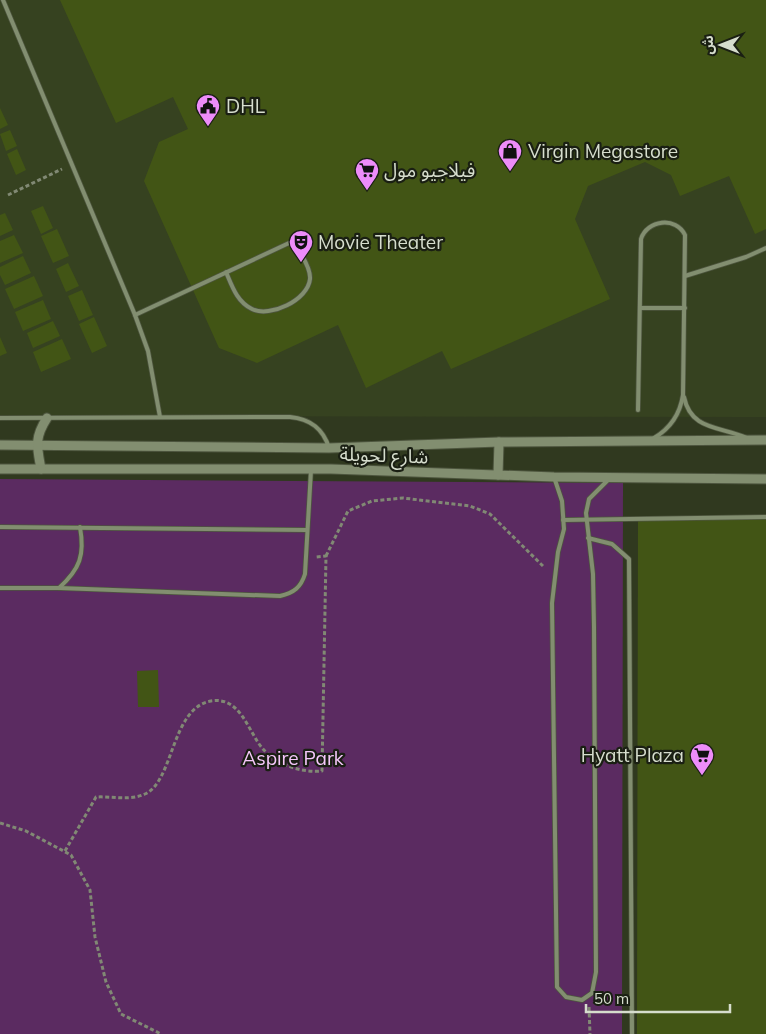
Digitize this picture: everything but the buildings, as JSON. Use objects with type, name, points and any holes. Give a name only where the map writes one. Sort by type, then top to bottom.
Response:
[{"type":"street","points":[[42,469],[36,445],[40,429],[47,418]]},
{"type":"street","name":"شارع لحويلة","points":[[0,445],[329,448],[499,442],[766,440]]},
{"type":"street","points":[[498,475],[499,442]]},
{"type":"street","name":"شارع لحويلة","points":[[0,469],[311,469],[554,477],[766,479]]},
{"type":"lane","points":[[3,0],[135,315],[148,351],[160,417]]},
{"type":"lane","points":[[638,410],[641,239],[651,225],[657,223],[677,225],[685,235],[683,395],[678,415],[665,431],[648,442]]},
{"type":"lane","points":[[135,315],[226,272],[289,244],[297,247],[310,277],[308,285],[296,300],[287,306],[262,311],[252,309],[236,296],[226,272]]},
{"type":"lane","points":[[685,276],[746,257],[766,248]]},
{"type":"lane","points":[[640,308],[685,308]]},
{"type":"lane","points":[[683,395],[685,404],[696,420],[705,425],[726,429],[752,440]]},
{"type":"lane","points":[[0,418],[300,418],[323,432],[329,448]]},
{"type":"lane","points":[[0,588],[59,588],[280,596],[294,592],[299,587],[305,574],[311,469]]},
{"type":"lane","points":[[554,477],[562,501],[564,529],[558,552],[552,603],[557,987],[566,997],[582,1000],[592,993],[596,972],[593,574],[586,512],[589,499],[610,477]]},
{"type":"lane","points":[[563,520],[766,517]]},
{"type":"lane","points":[[0,527],[307,530]]},
{"type":"lane","points":[[59,588],[72,576],[80,561],[83,544],[80,527]]},
{"type":"lane","points":[[588,538],[612,544],[629,559],[632,1034]]},
{"type":"path","points":[[8,195],[71,164]]},
{"type":"path","points":[[65,851],[96,798],[110,796],[130,798],[146,794],[159,780],[188,715],[197,706],[211,701],[225,702],[240,712],[264,750],[285,765],[310,772],[322,771],[326,556],[348,511],[372,501],[403,498],[470,506],[490,514],[555,577]]},
{"type":"path","points":[[306,558],[326,556]]},
{"type":"path","points":[[0,823],[26,831],[71,856],[90,890],[95,938],[106,982],[121,1014],[161,1034]]},
{"type":"path","points":[[588,995],[590,1034]]},
{"type":"shaded area","name":"فيلاجيو مول","points":[[0,0],[766,0],[766,417],[0,416]]},
{"type":"green space","name":"Aspire Park","points":[[0,479],[623,483],[622,1034],[0,1034]]},
{"type":"place","name":"DHL","points":[[208,127]]},
{"type":"place","name":"Virgin Megastore","points":[[510,172]]},
{"type":"place","name":"فيلاجيو مول","points":[[367,191]]},
{"type":"place","name":"Movie Theater","points":[[301,263]]},
{"type":"place","name":"Hyatt Plaza","points":[[702,776]]}]
